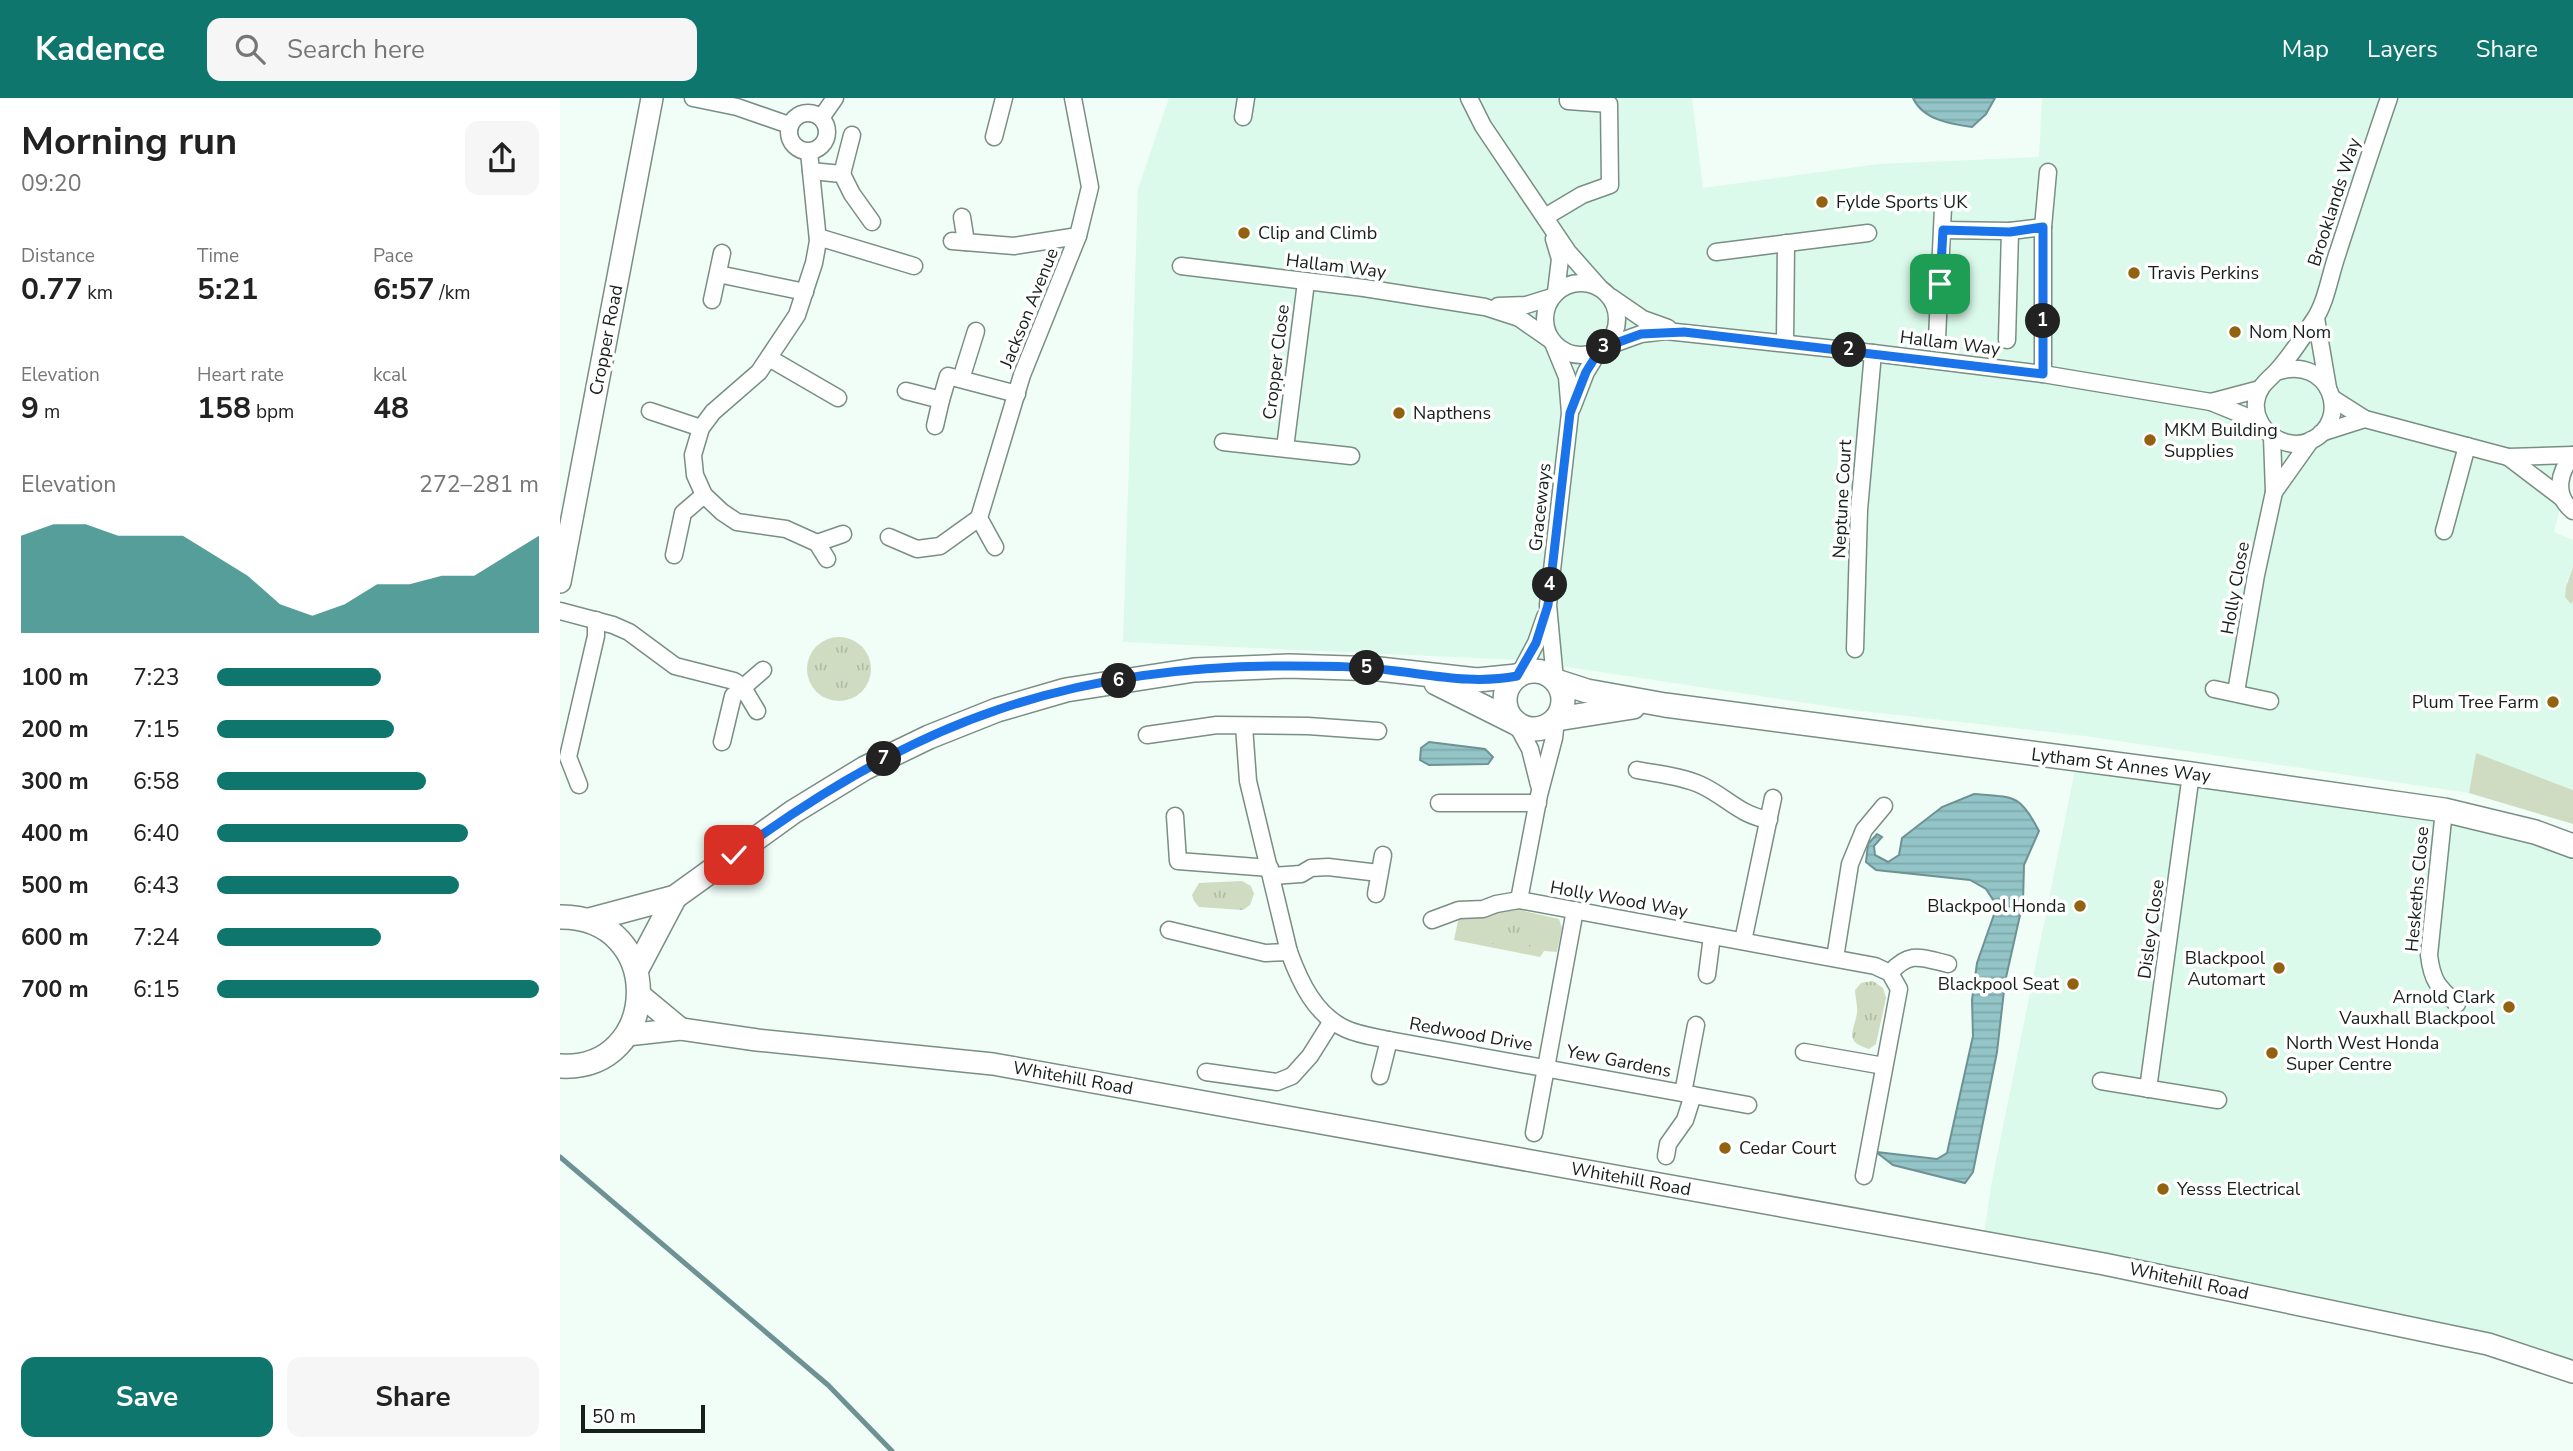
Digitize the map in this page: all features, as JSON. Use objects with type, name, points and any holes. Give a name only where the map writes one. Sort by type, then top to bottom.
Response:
[{"type":"main road","points":[[560,917],[589,920],[675,897],[793,811],[865,768],[929,737],[997,710],[1066,690],[1194,670],[1289,666],[1379,669],[1477,680],[1518,676],[1537,671],[1546,673],[1555,680],[1562,691],[1563,701],[1556,720],[1538,730],[1526,729],[1413,673]]},
{"type":"main road","points":[[1515,723],[1507,712],[1504,697],[1510,683],[1518,676]]},
{"type":"main road","name":"Lytham St Annes Way","points":[[1555,680],[1587,691],[1665,705],[2444,810],[2535,832],[2573,846]]},
{"type":"main road","name":"Lytham St Annes Way","points":[[1556,720],[1622,708],[1665,705]]},
{"type":"main road","points":[[637,969],[675,897]]},
{"type":"main road","points":[[561,1066],[578,1065],[600,1058],[626,1034],[635,1020],[640,995],[637,969],[625,946],[612,933],[589,920]]},
{"type":"street","name":"Cropper Road","points":[[560,582],[652,98]]},
{"type":"street","points":[[693,98],[737,107],[789,125]]},
{"type":"street","points":[[821,118],[835,98]]},
{"type":"street","points":[[994,137],[1004,98]]},
{"type":"street","name":"Jackson Avenue","points":[[979,518],[1017,394],[1078,236],[1090,187],[1073,98]]},
{"type":"street","points":[[1243,117],[1246,98]]},
{"type":"street","points":[[1469,98],[1483,126],[1545,218],[1556,243],[1560,259],[1554,294],[1545,314],[1547,332],[1552,342],[1561,349],[1580,355],[1602,349],[1611,340],[1617,323],[1615,305],[1604,292],[1577,282],[1554,294]]},
{"type":"street","points":[[1545,218],[1582,195],[1610,185],[1609,104],[1568,101],[1568,98]]},
{"type":"street","name":"Brooklands Way","points":[[2276,373],[2316,318],[2389,98]]},
{"type":"street","points":[[816,114],[821,118],[827,136],[821,147],[809,152],[792,144],[789,125],[797,115],[816,114]]},
{"type":"street","points":[[852,135],[842,174],[872,222]]},
{"type":"street","points":[[809,152],[818,237],[814,263],[797,315],[759,372],[713,412],[701,428],[693,455],[695,475],[704,495],[722,512],[737,522],[786,529],[817,543],[827,559]]},
{"type":"street","points":[[811,171],[842,174]]},
{"type":"street","points":[[2043,374],[2043,227],[2048,172]]},
{"type":"street","points":[[1937,339],[1943,207]]},
{"type":"street","name":"Jackson Avenue","points":[[962,218],[959,242],[1014,246],[1078,236]]},
{"type":"street","name":"Hallam Way","points":[[1545,218],[1574,261],[1604,292],[1643,319],[1684,332]]},
{"type":"street","points":[[1943,230],[2010,232],[2043,227]]},
{"type":"street","points":[[2007,340],[2010,232]]},
{"type":"street","points":[[1716,252],[1868,233]]},
{"type":"street","points":[[818,237],[914,266]]},
{"type":"street","points":[[1785,343],[1786,243]]},
{"type":"street","points":[[712,300],[722,253]]},
{"type":"street","name":"Hallam Way","points":[[1181,266],[1364,288],[1485,307],[1520,318],[1552,342]]},
{"type":"street","points":[[718,274],[805,292]]},
{"type":"street","name":"Cropper Close","points":[[1285,447],[1306,282]]},
{"type":"street","name":"Hallam Way","points":[[1485,307],[1526,305],[1554,294]]},
{"type":"street","name":"Brooklands Way","points":[[2316,318],[2330,393]]},
{"type":"street","points":[[935,426],[948,376],[961,379],[976,331]]},
{"type":"street","name":"Hallam Way","points":[[1602,349],[1641,334],[1684,332],[1785,343],[2043,374],[2211,402],[2260,422]]},
{"type":"street","name":"Graceways","points":[[1518,676],[1536,643],[1548,605],[1570,413],[1567,377],[1552,342]]},
{"type":"street","name":"Graceways","points":[[1570,413],[1586,372],[1602,349]]},
{"type":"street","name":"Neptune Court","points":[[1855,649],[1858,510],[1873,353]]},
{"type":"street","points":[[769,358],[838,398]]},
{"type":"street","points":[[2365,419],[2297,444],[2284,443],[2272,437],[2260,422],[2256,409],[2260,389],[2276,373],[2288,368],[2311,371],[2322,379],[2330,393],[2365,419],[2508,457],[2573,455]]},
{"type":"street","name":"Jackson Avenue","points":[[961,379],[1017,394]]},
{"type":"street","name":"Hallam Way","points":[[2211,402],[2260,389]]},
{"type":"street","points":[[906,391],[941,400]]},
{"type":"street","points":[[2316,437],[2332,412],[2330,393]]},
{"type":"street","points":[[650,411],[701,428]]},
{"type":"street","name":"Holly Close","points":[[2236,692],[2256,575],[2274,492],[2272,437]]},
{"type":"street","name":"Holly Close","points":[[2274,492],[2316,437]]},
{"type":"street","name":"Cropper Close","points":[[1223,442],[1351,456]]},
{"type":"street","points":[[2444,531],[2467,446]]},
{"type":"street","points":[[2562,498],[2559,485],[2563,467],[2573,455]]},
{"type":"street","points":[[2508,457],[2562,498],[2573,511]]},
{"type":"street","points":[[674,555],[683,513],[704,495]]},
{"type":"street","points":[[889,537],[917,549],[929,548],[949,541],[979,518],[995,547]]},
{"type":"street","points":[[817,543],[843,534]]},
{"type":"street","name":"Graceways","points":[[1548,605],[1555,680]]},
{"type":"street","points":[[560,611],[629,632],[675,666],[727,678],[742,687],[757,711]]},
{"type":"street","points":[[579,785],[568,757],[596,636],[596,620]]},
{"type":"street","points":[[722,743],[733,696],[763,670]]},
{"type":"street","points":[[2214,689],[2270,701]]},
{"type":"street","points":[[1519,900],[1556,720]]},
{"type":"street","points":[[1515,723],[1534,762],[1538,799]]},
{"type":"street","points":[[1147,735],[1217,725],[1308,726],[1378,731]]},
{"type":"street","name":"Redwood Drive","points":[[1244,726],[1248,781],[1289,952],[1297,976],[1309,996],[1332,1021],[1348,1031],[1547,1067]]},
{"type":"street","points":[[1637,770],[1699,784],[1742,812],[1769,820]]},
{"type":"street","name":"Disley Close","points":[[2148,1089],[2191,774]]},
{"type":"street","points":[[1743,941],[1773,798]]},
{"type":"street","points":[[1439,803],[1538,799]]},
{"type":"street","points":[[1835,958],[1850,864],[1864,830],[1884,806]]},
{"type":"street","name":"Heskeths Close","points":[[2444,810],[2429,955],[2432,975],[2441,990],[2456,1004]]},
{"type":"street","points":[[1175,816],[1178,860],[1301,874],[1311,868],[1328,867],[1379,873]]},
{"type":"street","points":[[1376,894],[1383,855]]},
{"type":"street","name":"Holly Wood Way","points":[[1432,920],[1459,910],[1483,909],[1519,900],[1835,958],[1891,973]]},
{"type":"street","name":"Yew Gardens","points":[[1534,1133],[1575,910]]},
{"type":"street","points":[[1169,930],[1265,953],[1289,952]]},
{"type":"street","points":[[1707,975],[1712,936]]},
{"type":"street","points":[[1864,1176],[1899,989],[1891,973],[1907,958],[1921,957],[1948,964]]},
{"type":"street","name":"Whitehill Road","points":[[640,995],[681,1028]]},
{"type":"street","points":[[1206,1072],[1278,1082],[1292,1076],[1310,1056],[1332,1021]]},
{"type":"street","name":"Yew Gardens","points":[[1667,1156],[1668,1144],[1685,1120],[1696,1025]]},
{"type":"street","name":"Whitehill Road","points":[[626,1034],[681,1028],[757,1040],[993,1064],[2064,1256],[2488,1344],[2573,1372]]},
{"type":"street","name":"Redwood Drive","points":[[1380,1076],[1389,1040]]},
{"type":"street","points":[[1804,1052],[1884,1066]]},
{"type":"street","name":"Yew Gardens","points":[[1547,1067],[1748,1105]]},
{"type":"street","points":[[2102,1082],[2218,1100]]},
{"type":"shaded area","points":[[1169,98],[1692,98],[1703,188],[1879,164],[2039,157],[2042,98],[2573,98],[2573,455],[2554,532],[2573,540],[2573,567],[2567,581],[2572,603],[2573,601],[2573,790],[2476,753],[2469,793],[2085,736],[1853,710],[1520,660],[1123,642],[1138,189]]},
{"type":"shaded area","points":[[2077,760],[2191,774],[2573,846],[2573,1372],[1983,1242],[1991,1186]]},
{"type":"green space","points":[[2573,567],[2573,601],[2571,604],[2565,597]]},
{"type":"green space","points":[[839,637],[851,639],[862,646],[869,657],[869,681],[862,692],[851,699],[839,701],[827,699],[816,692],[809,681],[807,669],[809,657],[816,646],[827,639]]},
{"type":"green space","points":[[2476,753],[2573,790],[2573,824],[2469,793]]},
{"type":"green space","points":[[1242,881],[1251,886],[1254,894],[1250,905],[1243,910],[1199,907],[1194,901],[1192,895],[1199,883]]},
{"type":"green space","points":[[1503,906],[1559,919],[1562,928],[1557,952],[1544,951],[1540,957],[1454,940],[1458,921],[1462,917]]},
{"type":"green space","points":[[1525,918],[1533,922],[1539,935],[1533,945],[1525,949],[1508,942],[1480,942],[1479,929],[1488,919],[1506,924]]},
{"type":"green space","points":[[1873,981],[1883,988],[1886,998],[1876,1044],[1869,1049],[1856,1043],[1852,1035],[1857,1010],[1855,990],[1861,983]]},
{"type":"water","points":[[1913,98],[1995,98],[1986,114],[1972,127],[1931,116],[1923,111]]},
{"type":"water","points":[[1429,742],[1485,749],[1493,757],[1488,764],[1429,765],[1420,760],[1421,748]]},
{"type":"water","points":[[1974,794],[2014,800],[2026,810],[2039,831],[2024,865],[2023,902],[2005,982],[1997,1052],[1973,1172],[1965,1183],[1893,1165],[1876,1152],[1937,1159],[1947,1153],[1973,1036],[1972,1000],[1977,963],[1997,906],[1986,889],[1970,880],[1876,870],[1866,862],[1868,844],[1877,834],[1882,837],[1874,846],[1875,855],[1888,862],[1899,855],[1902,838],[1942,807]]},
{"type":"waterway","points":[[560,1157],[828,1385],[892,1451]]},
{"type":"place","name":"Fylde Sports UK","points":[[1822,202]]},
{"type":"place","name":"Clip and Climb","points":[[1244,233]]},
{"type":"place","name":"Travis Perkins","points":[[2134,273]]},
{"type":"place","name":"Nom Nom","points":[[2235,332]]},
{"type":"place","name":"Napthens","points":[[1399,413]]},
{"type":"place","name":"MKM Building Supplies","points":[[2150,440]]},
{"type":"place","name":"Plum Tree Farm","points":[[2553,702]]},
{"type":"place","name":"Blackpool Honda","points":[[2080,906]]},
{"type":"place","name":"Blackpool Automart","points":[[2279,968]]},
{"type":"place","name":"Blackpool Seat","points":[[2073,984]]},
{"type":"place","name":"Arnold Clark Vauxhall Blackpool","points":[[2509,1007]]},
{"type":"place","name":"North West Honda Super Centre","points":[[2272,1053]]},
{"type":"place","name":"Cedar Court","points":[[1725,1148]]},
{"type":"place","name":"Yesss Electrical","points":[[2163,1189]]},
{"type":"route","points":[[734,855],[793,811],[865,768],[929,737],[997,710],[1066,690],[1194,670],[1289,666],[1379,669],[1477,680],[1517,676],[1536,643],[1548,605],[1570,413],[1586,372],[1599,351],[1641,334],[1666,331],[2043,374],[2043,227],[2010,232],[1943,230],[1940,284]]}]
